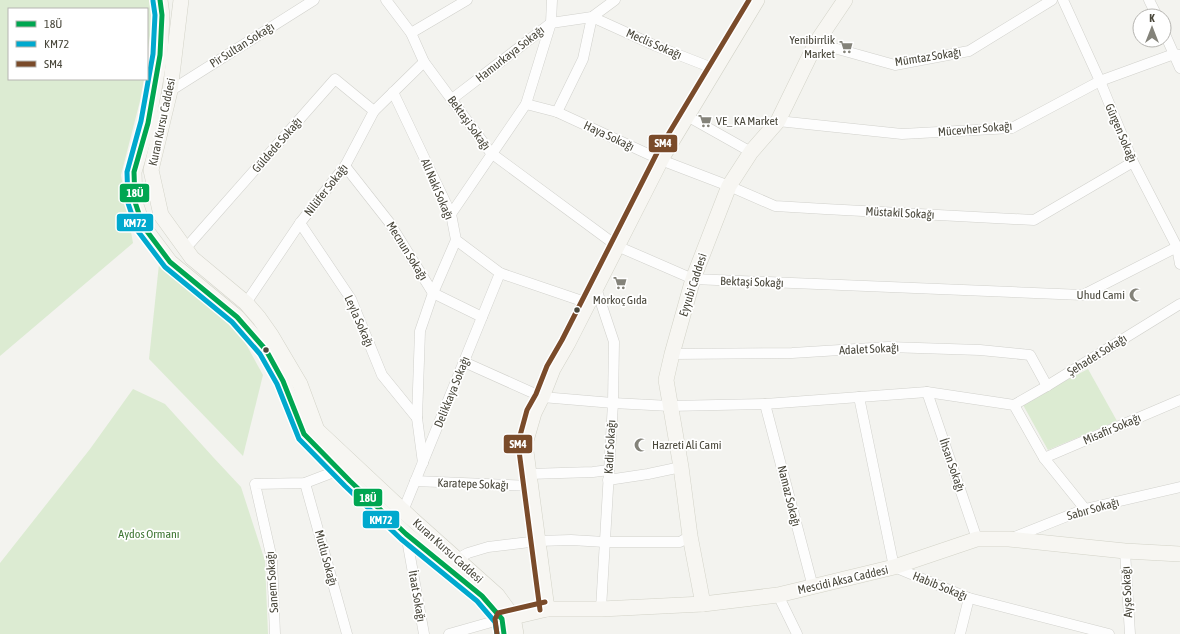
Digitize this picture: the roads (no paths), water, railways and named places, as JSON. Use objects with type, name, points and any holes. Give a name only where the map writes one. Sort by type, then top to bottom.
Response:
[{"type":"street","name":"Kuran Kursu Caddesi","points":[[160,0],[162,15],[160,55],[148,123],[134,172],[135,202],[143,226],[170,262],[237,317],[266,350],[283,381],[304,434],[339,470],[406,534],[507,618]]},
{"type":"street","name":"Kuran Kursu Caddesi","points":[[181,0],[170,91],[151,170],[161,215],[192,258],[246,303],[271,334],[300,384],[317,430],[403,511],[497,595],[516,634]]},
{"type":"street","name":"Pir Sultan Sokağı","points":[[170,91],[314,0]]},
{"type":"street","name":"Bektaşi Sokağı","points":[[386,0],[411,34],[424,62],[491,153],[617,246],[693,279],[1083,295],[1176,247]]},
{"type":"street","points":[[411,34],[466,0]]},
{"type":"street","points":[[451,214],[491,153],[526,104],[551,23],[552,0]]},
{"type":"street","name":"Hamurkaya Sokağı","points":[[452,99],[551,23],[592,17],[615,0]]},
{"type":"street","points":[[547,609],[525,444],[534,413],[553,368],[568,342],[661,160],[757,0]]},
{"type":"street","name":"Eyyubi Caddesi","points":[[703,604],[690,536],[681,467],[666,380],[672,354],[693,279],[729,186],[751,152],[778,121],[816,43],[845,0]]},
{"type":"street","name":"Mümtaz Sokağı","points":[[816,43],[895,65],[969,51],[1052,0]]},
{"type":"street","name":"Gürgen Sokağı","points":[[1063,0],[1100,81],[1133,162],[1176,247],[1180,264]]},
{"type":"street","points":[[557,112],[583,59],[592,17]]},
{"type":"street","name":"Meclis Sokağı","points":[[592,17],[656,46],[715,69]]},
{"type":"street","points":[[1177,54],[1180,68]]},
{"type":"street","name":"Mücevher Sokağı","points":[[778,121],[902,134],[1012,128],[1100,81],[1177,54]]},
{"type":"street","name":"Nilüfer Sokağı","points":[[246,303],[300,223],[346,166],[374,111],[424,62]]},
{"type":"street","name":"Güldede Sokağı","points":[[185,249],[335,79],[374,111]]},
{"type":"street","name":"Ali Naki Sokağı","points":[[393,92],[451,214],[456,240]]},
{"type":"street","name":"Haya Sokağı","points":[[526,104],[557,112],[661,160]]},
{"type":"street","points":[[687,116],[751,152]]},
{"type":"street","name":"Müstakil Sokağı","points":[[661,160],[729,186],[775,206],[825,210],[1034,220],[1133,162]]},
{"type":"street","name":"Mecnun Sokağı","points":[[346,166],[389,222],[433,293],[482,317]]},
{"type":"street","name":"Leyla Sokağı","points":[[300,223],[351,299],[382,375],[418,418]]},
{"type":"street","points":[[423,463],[418,418],[420,331],[433,293],[456,240],[500,273],[588,303]]},
{"type":"street","name":"Delikkaya Sokağı","points":[[403,511],[500,273]]},
{"type":"street","name":"Kadir Sokağı","points":[[596,288],[614,342],[613,403],[601,609]]},
{"type":"street","points":[[237,317],[246,303]]},
{"type":"street","name":"Şehadet Sokağı","points":[[1014,405],[1180,304]]},
{"type":"street","name":"Adalet Sokağı","points":[[672,354],[792,353],[888,346],[987,350],[1030,355],[1047,386]]},
{"type":"street","points":[[464,362],[542,397],[613,403],[670,406],[766,404],[927,392],[1014,405],[1044,458],[1085,509]]},
{"type":"street","name":"İhsan Sokağı","points":[[927,392],[977,539]]},
{"type":"street","points":[[859,397],[894,568]]},
{"type":"street","name":"Misafir Sokağı","points":[[1044,458],[1180,400]]},
{"type":"street","name":"Namaz Sokağı","points":[[766,404],[812,587]]},
{"type":"street","name":"Karatepe Sokağı","points":[[415,481],[530,480],[593,472],[608,475],[648,474],[681,467]]},
{"type":"street","points":[[305,483],[339,470]]},
{"type":"street","name":"Sanem Sokağı","points":[[275,634],[272,559],[255,484],[305,483]]},
{"type":"street","name":"Mutlu Sokağı","points":[[305,483],[347,634]]},
{"type":"street","name":"Sabır Sokağı","points":[[1009,539],[1085,509],[1180,487]]},
{"type":"street","name":"İtaat Sokağı","points":[[406,534],[424,634]]},
{"type":"street","points":[[457,559],[468,553],[488,547],[538,541],[571,540],[605,542],[680,542],[690,536]]},
{"type":"street","name":"Mescidi Aksa Caddesi","points":[[507,618],[547,609],[601,609],[703,604],[778,595],[894,568],[977,539],[1009,539],[1125,551],[1180,554]]},
{"type":"street","name":"Ayşe Sokağı","points":[[1125,551],[1130,634]]},
{"type":"street","name":"Habib Sokağı","points":[[894,568],[969,598],[1109,634]]},
{"type":"street","points":[[778,595],[796,634]]},
{"type":"street","points":[[960,634],[969,598]]},
{"type":"street","name":"Kuran Kursu Caddesi","points":[[504,634],[507,618]]},
{"type":"street","points":[[449,634],[507,618]]},
{"type":"place","name":"Yenibirrlik Market","points":[[846,47]]},
{"type":"place","name":"VE_ KA Market","points":[[705,121]]},
{"type":"place","name":"Morkoç Gıda","points":[[620,283]]},
{"type":"place","name":"Uhud Cami","points":[[1136,295]]},
{"type":"place","name":"Hazreti Ali Cami","points":[[641,445]]},
{"type":"park label","name":"Aydos Ormanı","points":[[149,534]]}]
